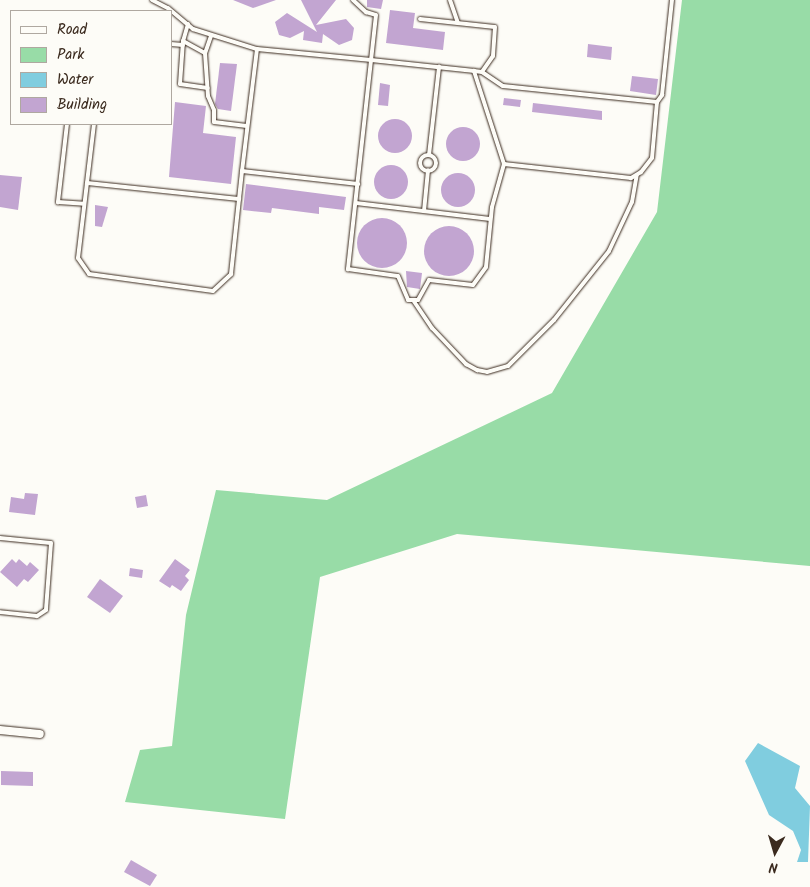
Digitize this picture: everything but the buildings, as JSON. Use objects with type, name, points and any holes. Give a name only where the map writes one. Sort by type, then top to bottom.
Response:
[{"type":"street","points":[[0,730],[40,734]]},
{"type":"lane","points":[[152,0],[167,10]]},
{"type":"lane","points":[[353,0],[366,12],[376,15],[348,269],[398,276],[408,300],[418,300],[429,280],[473,285],[486,267],[490,219],[504,164],[474,71]]},
{"type":"lane","points":[[450,0],[458,23]]},
{"type":"lane","points":[[504,164],[632,178],[636,175],[652,158],[657,102],[662,95],[672,0]]},
{"type":"lane","points":[[172,13],[211,36],[257,49],[482,72],[503,86],[657,102]]},
{"type":"lane","points":[[420,19],[495,27],[493,56],[482,72]]},
{"type":"lane","points":[[188,24],[183,43],[180,84],[208,88]]},
{"type":"lane","points":[[211,36],[205,54],[214,122],[248,126]]},
{"type":"lane","points":[[172,44],[183,43],[205,54]]},
{"type":"lane","points":[[94,125],[78,258],[89,274],[213,291],[231,274],[257,49]]},
{"type":"lane","points":[[424,211],[428,170],[421,162],[429,155],[439,67]]},
{"type":"lane","points":[[67,125],[58,202],[84,204]]},
{"type":"lane","points":[[428,170],[436,164],[429,155]]},
{"type":"lane","points":[[242,171],[358,184]]},
{"type":"lane","points":[[413,300],[432,328],[466,364],[476,370],[487,372],[508,366],[554,320],[609,251],[632,202],[636,175]]},
{"type":"lane","points":[[86,183],[239,199]]},
{"type":"lane","points":[[356,203],[490,219]]},
{"type":"lane","points":[[0,538],[51,543],[46,610],[37,616],[0,612]]},
{"type":"green space","points":[[682,0],[810,0],[810,566],[457,534],[320,577],[285,819],[125,802],[140,750],[172,746],[186,615],[216,490],[327,500],[552,393],[657,212]]},
{"type":"water","points":[[758,743],[800,766],[795,788],[810,806],[808,862],[797,862],[801,850],[793,831],[769,815],[745,761]]}]
